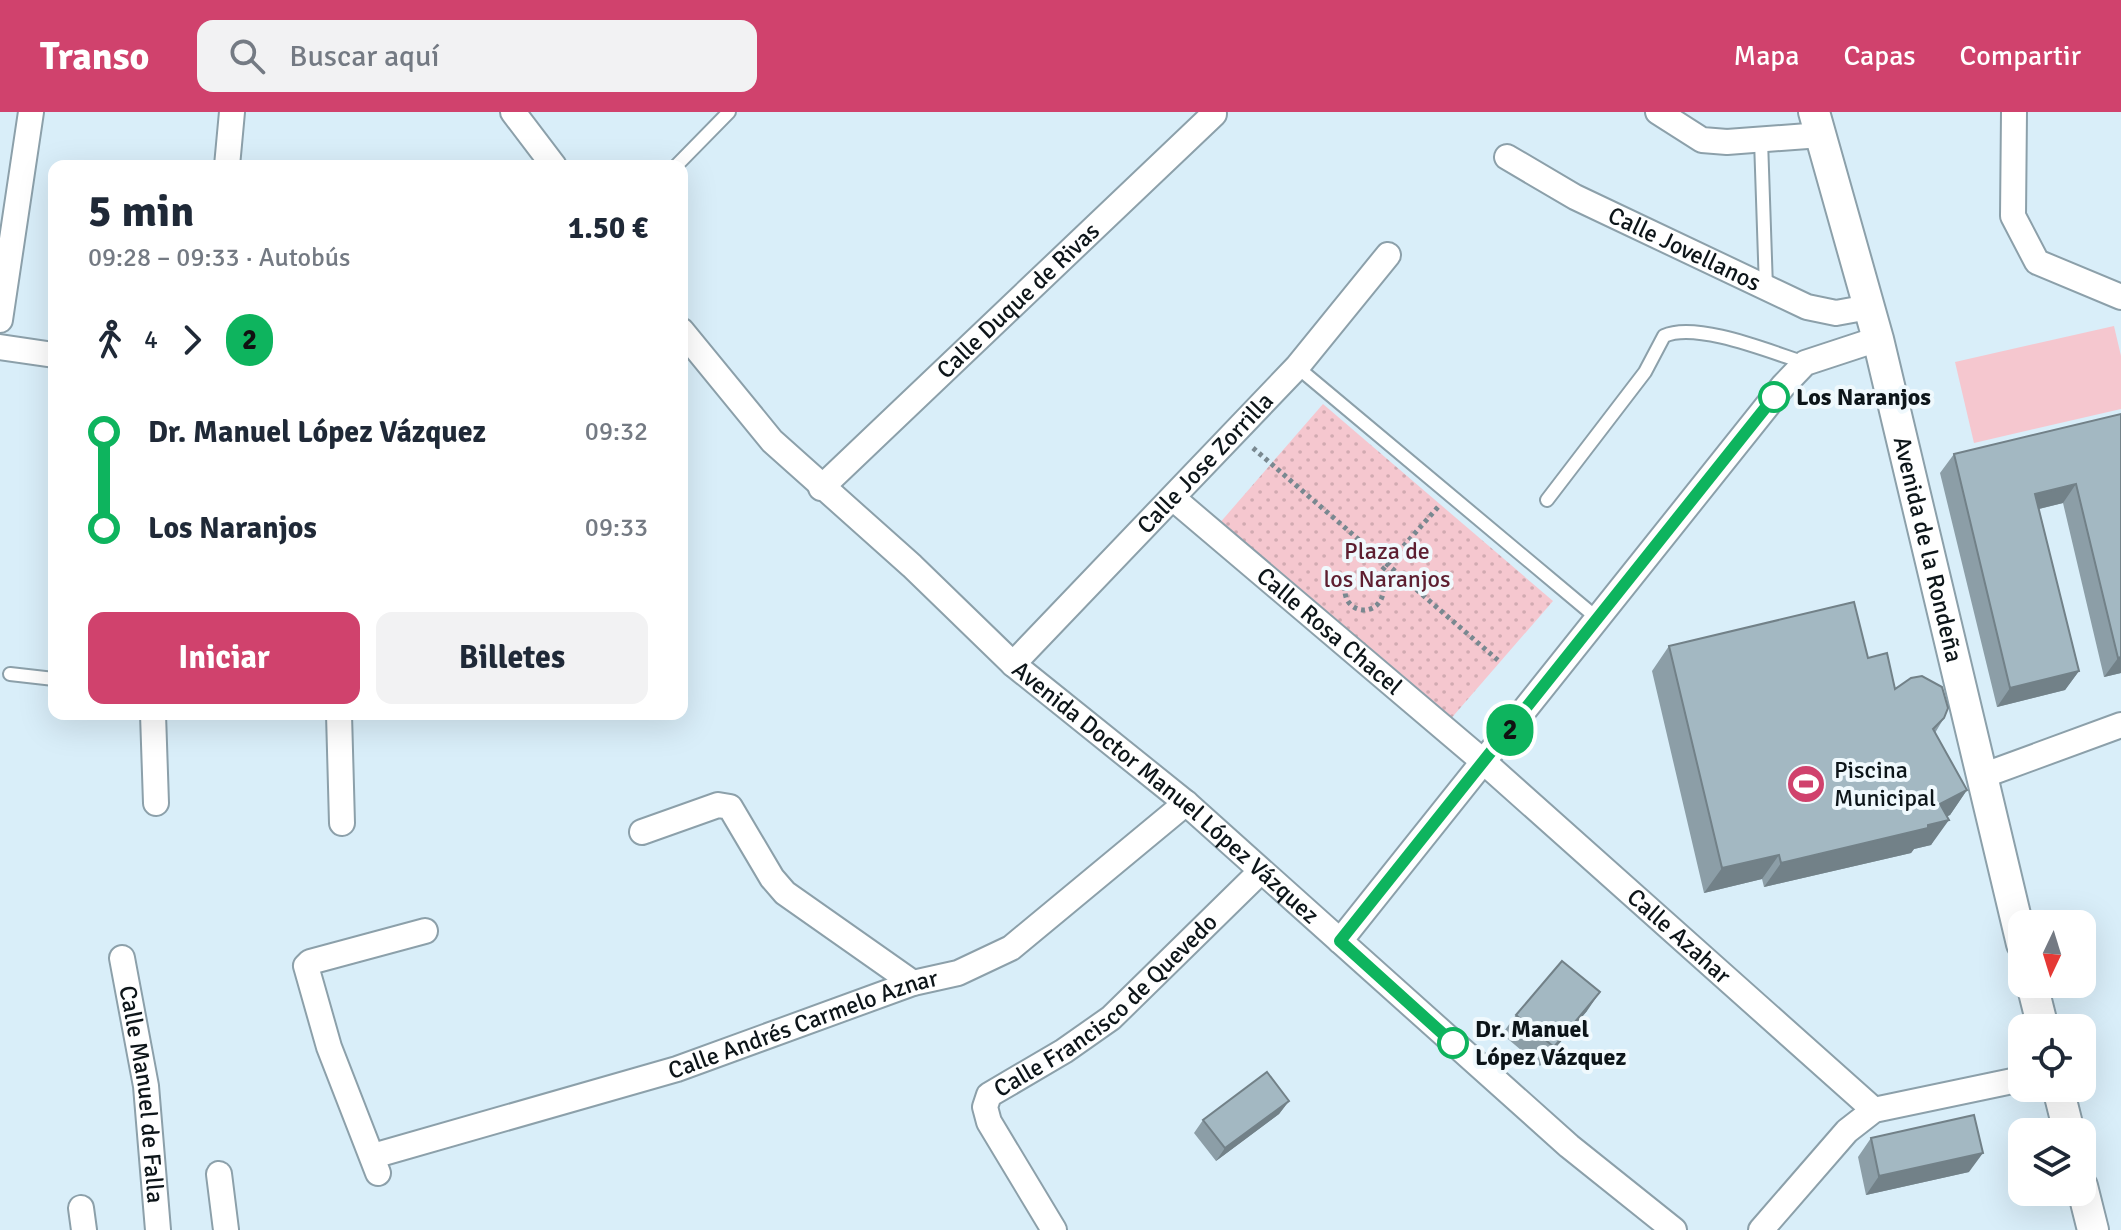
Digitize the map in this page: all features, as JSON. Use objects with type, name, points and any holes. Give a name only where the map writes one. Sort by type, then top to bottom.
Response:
[{"type":"street","points":[[0,320],[31,112]]},
{"type":"street","points":[[228,160],[232,112]]},
{"type":"street","points":[[513,112],[549,160]]},
{"type":"street","points":[[1658,112],[1702,140],[1761,140],[1818,124]]},
{"type":"street","points":[[2014,112],[2013,216],[2037,262],[2121,297]]},
{"type":"street","name":"Calle Duque de Rivas","points":[[821,488],[1214,114]]},
{"type":"street","name":"Avenida de la Rondeña","points":[[1818,124],[1878,339],[2014,910]]},
{"type":"street","name":"Calle Jovellanos","points":[[1507,157],[1575,197],[1819,312],[1836,313],[1869,307]]},
{"type":"street","name":"Calle Jose Zorrilla","points":[[1013,664],[1297,367],[1388,255]]},
{"type":"street","name":"Avenida Doctor Manuel López Vázquez","points":[[688,338],[772,441],[821,488],[912,566],[1013,664],[1186,803],[1569,1146],[1674,1230]]},
{"type":"street","points":[[1340,941],[1805,363],[1878,339]]},
{"type":"street","points":[[0,347],[48,354]]},
{"type":"street","name":"Calle Rosa Chacel","points":[[1174,499],[1485,763]]},
{"type":"street","points":[[153,720],[156,803]]},
{"type":"street","points":[[339,720],[342,823]]},
{"type":"street","points":[[1982,776],[2121,725]]},
{"type":"street","name":"Calle Azahar","points":[[1485,763],[1874,1110]]},
{"type":"street","name":"Calle Andrés Carmelo Aznar","points":[[425,931],[310,962],[306,966],[329,1047],[375,1165],[677,1069],[913,983],[958,973],[1011,948],[1186,803]]},
{"type":"street","points":[[642,832],[718,805],[730,807],[772,878],[785,893],[913,983]]},
{"type":"street","name":"Calle Francisco de Quevedo","points":[[1054,1230],[989,1122],[985,1107],[989,1095],[1064,1051],[1111,1018],[1260,872]]},
{"type":"street","name":"Calle Manuel de Falla","points":[[122,958],[146,1086],[158,1230]]},
{"type":"street","points":[[1761,1230],[1847,1131],[1874,1110],[2008,1082]]},
{"type":"street","points":[[219,1174],[226,1230]]},
{"type":"street","points":[[2087,1206],[2093,1230]]},
{"type":"lane","points":[[682,160],[729,112]]},
{"type":"lane","points":[[1761,140],[1766,288]]},
{"type":"lane","points":[[1547,500],[1645,372],[1664,336],[1686,331],[1749,345],[1805,363]]},
{"type":"lane","points":[[1297,367],[1597,618]]},
{"type":"lane","points":[[10,674],[48,678]]},
{"type":"path","points":[[1235,433],[1500,662]]},
{"type":"path","points":[[1377,576],[1449,494]]},
{"type":"path","points":[[1361,572],[1377,576],[1382,584],[1381,601],[1366,611],[1350,605],[1345,598],[1347,581],[1361,572]]},
{"type":"green space","points":[[2114,326],[2121,356],[2121,409],[1974,443],[1955,362]]},
{"type":"green space","name":"Plaza de los Naranjos","points":[[1323,404],[1553,601],[1448,722],[1218,525]]},
{"type":"building","points":[[2121,414],[2121,657],[2118,658],[2076,484],[2035,494],[2079,671],[2010,688],[1954,454]]},
{"type":"building","name":"Piscina Municipal","points":[[1854,602],[1868,658],[1887,653],[1895,689],[1911,678],[1922,676],[1942,687],[1948,708],[1944,718],[1933,729],[1967,790],[1940,804],[1949,820],[1928,825],[1928,828],[1781,863],[1779,855],[1722,868],[1669,646]]},
{"type":"building","points":[[1562,961],[1600,992],[1554,1047],[1516,1015]]},
{"type":"building","points":[[1267,1072],[1289,1101],[1225,1148],[1203,1120]]},
{"type":"building","points":[[1974,1115],[1983,1153],[1879,1176],[1871,1138]]},
{"type":"bus line","name":"2","points":[[1453,1043],[1340,941],[1774,397]]},
{"type":"place","name":"Los Naranjos","points":[[1774,397]]},
{"type":"place","name":"Piscina Municipal","points":[[1806,784]]},
{"type":"place","name":"Dr. Manuel López Vázquez","points":[[1453,1043]]}]
